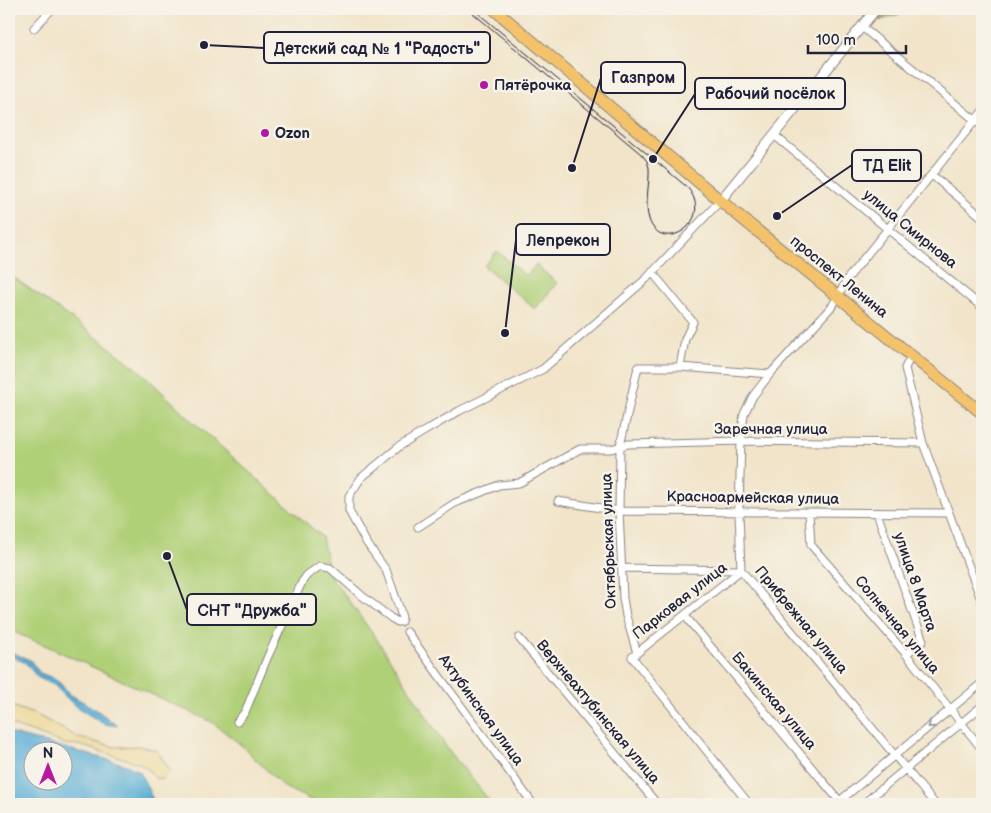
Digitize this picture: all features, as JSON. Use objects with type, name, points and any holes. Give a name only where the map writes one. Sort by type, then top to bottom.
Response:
[{"type":"main road","name":"проспект Ленина","points":[[494,9],[721,200],[982,413]]},
{"type":"street","points":[[34,28],[52,9]]},
{"type":"street","points":[[237,722],[245,712],[302,582],[307,575],[320,566],[330,568],[391,618],[402,622],[400,610],[386,570],[366,542],[349,511],[349,496],[361,478],[400,446],[423,432],[543,369],[646,279],[721,200],[876,9]]},
{"type":"street","points":[[862,27],[982,126]]},
{"type":"street","name":"Прибрежная улица","points":[[935,804],[742,570],[739,510],[741,442],[744,414],[753,396],[770,374],[833,306],[848,278],[982,112]]},
{"type":"street","name":"улица Смирнова","points":[[774,135],[982,307]]},
{"type":"street","points":[[932,175],[982,217]]},
{"type":"street","points":[[652,272],[692,322],[685,339],[680,367]]},
{"type":"street","points":[[911,356],[905,368],[923,443],[982,602]]},
{"type":"street","name":"Октябрьская улица","points":[[748,804],[632,657],[636,653],[626,616],[622,568],[619,511],[620,446],[638,367],[680,367],[770,374]]},
{"type":"street","name":"Заречная улица","points":[[418,527],[455,503],[499,485],[519,483],[580,449],[741,442],[923,443]]},
{"type":"street","name":"Красноармейская улица","points":[[558,501],[619,511],[739,510],[949,513]]},
{"type":"street","name":"Солнечная улица","points":[[809,512],[811,545],[906,654],[982,749]]},
{"type":"street","name":"улица 8 Марта","points":[[877,513],[923,641],[906,654]]},
{"type":"street","points":[[622,568],[742,570]]},
{"type":"street","name":"Парковая улица","points":[[636,653],[742,570]]},
{"type":"street","name":"Бакинская улица","points":[[684,616],[840,803]]},
{"type":"street","name":"Ахтубинская улица","points":[[407,632],[533,804]]},
{"type":"street","name":"Верхнеахтубинская улица","points":[[518,638],[657,804]]},
{"type":"street","points":[[840,803],[982,683]]},
{"type":"street","points":[[863,804],[982,706]]},
{"type":"green space","points":[[888,9],[915,9],[878,21]]},
{"type":"green space","points":[[497,251],[526,276],[536,265],[557,283],[535,309],[484,266]]},
{"type":"green space","points":[[9,274],[139,370],[191,420],[322,537],[330,575],[378,641],[447,748],[492,804],[319,804],[284,787],[240,744],[212,722],[9,630]]},
{"type":"sand","points":[[9,705],[39,716],[79,738],[115,747],[139,746],[156,750],[170,770],[162,779],[155,778],[148,769],[139,763],[72,744],[72,740],[54,740],[9,724]]},
{"type":"water","points":[[9,651],[30,660],[40,673],[56,679],[71,695],[95,709],[118,726],[104,724],[75,706],[54,685],[37,677],[26,663],[9,655]]},
{"type":"water","points":[[9,733],[35,740],[22,740],[22,790],[72,790],[72,750],[124,764],[140,772],[155,804],[9,804]]},
{"type":"tram line","points":[[468,9],[641,154],[647,161],[649,168],[647,207],[649,219],[655,230],[664,235],[674,235],[684,230],[691,222],[695,212],[694,200],[687,187],[473,9]]},
{"type":"place","name":"Детский сад № 1 \"Радость\"","points":[[204,45]]},
{"type":"place","name":"Пятёрочка","points":[[484,85]]},
{"type":"place","name":"Ozon","points":[[265,133]]},
{"type":"place","name":"Рабочий посёлок","points":[[653,159]]},
{"type":"place","name":"Газпром","points":[[572,168]]},
{"type":"place","name":"ТД Elit","points":[[777,216]]},
{"type":"place","name":"Лепрекон","points":[[505,333]]},
{"type":"place","name":"СНТ \"Дружба\"","points":[[167,556]]}]
